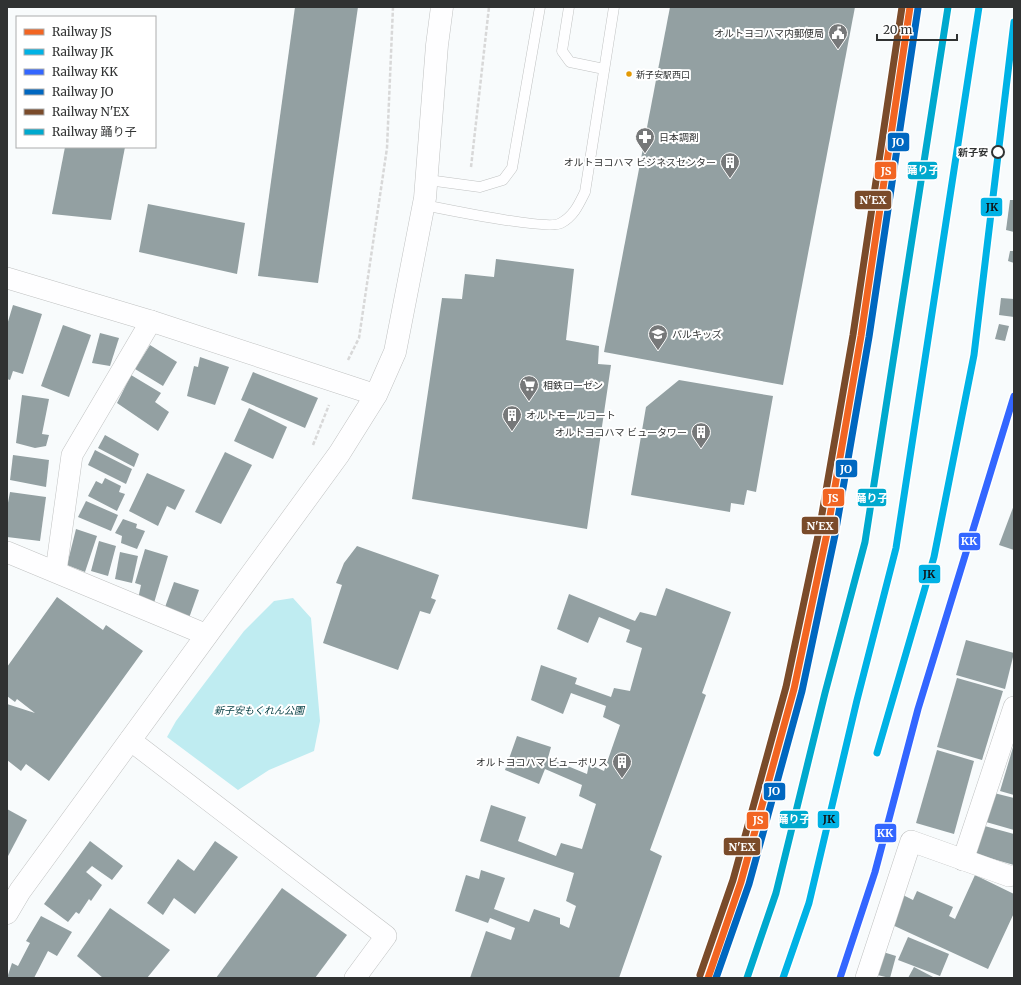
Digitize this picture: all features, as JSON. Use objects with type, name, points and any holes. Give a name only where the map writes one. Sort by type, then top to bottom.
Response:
[{"type":"street","points":[[7,913],[20,890],[339,454],[376,395],[395,352],[424,205],[428,180],[437,45],[442,7]]},
{"type":"street","points":[[7,278],[151,321],[376,395]]},
{"type":"street","points":[[56,571],[72,454],[151,321]]},
{"type":"street","points":[[7,552],[56,571],[207,635]]},
{"type":"street","points":[[963,860],[1014,706]]},
{"type":"street","points":[[130,740],[386,936],[355,978]]},
{"type":"street","points":[[866,978],[910,841],[1009,876]]},
{"type":"lane","points":[[428,180],[480,187],[503,180],[512,168],[540,7]]},
{"type":"lane","points":[[569,7],[562,51],[570,62],[604,69]]},
{"type":"lane","points":[[424,205],[540,225],[560,224],[576,210],[585,192],[614,7]]},
{"type":"path","points":[[310,450],[338,383],[359,338],[387,148],[393,7]]},
{"type":"path","points":[[469,185],[489,7]]},
{"type":"green space","name":"新子安もくれん公園","points":[[293,598],[311,618],[320,721],[314,751],[269,770],[238,790],[167,737],[176,721],[244,631],[274,601]]},
{"type":"building","points":[[295,7],[358,7],[318,283],[258,276]]},
{"type":"building","name":"オルトヨコハマ ビジネスセンター","points":[[670,7],[855,7],[783,385],[604,352]]},
{"type":"building","points":[[65,148],[125,148],[111,220],[52,214]]},
{"type":"building","points":[[1010,200],[1014,200],[1014,232],[1006,230]]},
{"type":"building","points":[[148,204],[245,223],[237,274],[139,252]]},
{"type":"building","points":[[1010,251],[1014,251],[1014,263],[1008,261]]},
{"type":"building","name":"オルトモールコート","points":[[496,259],[574,269],[566,340],[599,346],[598,364],[611,365],[587,529],[412,499],[442,298],[462,299],[465,274],[494,277]]},
{"type":"building","points":[[1001,298],[1014,299],[1014,317],[999,315]]},
{"type":"building","points":[[13,305],[42,314],[23,374],[13,371],[10,380],[7,379],[7,325]]},
{"type":"building","points":[[999,324],[1009,326],[1005,341],[995,339]]},
{"type":"building","points":[[63,325],[91,335],[69,397],[41,386]]},
{"type":"building","points":[[100,333],[119,338],[110,366],[92,363]]},
{"type":"building","points":[[150,345],[177,362],[163,386],[135,369]]},
{"type":"building","points":[[200,357],[229,367],[215,405],[187,396],[194,366],[198,367]]},
{"type":"building","points":[[253,372],[318,398],[305,428],[241,400]]},
{"type":"building","points":[[131,375],[161,393],[155,402],[169,412],[158,431],[117,403]]},
{"type":"building","name":"オルトヨコハマ ビュータワー","points":[[679,380],[773,396],[756,492],[747,490],[744,505],[731,503],[730,512],[631,495],[646,407]]},
{"type":"building","points":[[22,395],[49,399],[42,434],[49,435],[46,446],[35,448],[16,443]]},
{"type":"building","points":[[249,408],[287,427],[273,459],[234,441]]},
{"type":"building","points":[[105,435],[139,454],[134,467],[98,448]]},
{"type":"building","points":[[95,450],[132,469],[126,484],[88,465]]},
{"type":"building","points":[[225,452],[252,465],[221,524],[195,512]]},
{"type":"building","points":[[13,455],[49,460],[46,487],[10,480]]},
{"type":"building","points":[[147,473],[185,490],[175,510],[167,506],[158,526],[129,511]]},
{"type":"building","points":[[105,478],[121,486],[119,492],[125,494],[117,511],[88,496],[96,481],[102,484]]},
{"type":"building","points":[[10,492],[46,497],[40,541],[7,537],[7,508]]},
{"type":"building","points":[[86,501],[118,515],[111,531],[78,517]]},
{"type":"building","points":[[1014,505],[1014,550],[999,545]]},
{"type":"building","points":[[123,519],[137,524],[136,528],[145,531],[137,549],[121,543],[122,536],[115,533]]},
{"type":"building","points":[[76,529],[97,536],[85,572],[67,565]]},
{"type":"building","points":[[99,541],[116,546],[108,576],[91,571]]},
{"type":"building","points":[[357,546],[439,575],[431,598],[436,600],[430,614],[420,611],[398,670],[323,643],[342,585],[336,583],[344,563]]},
{"type":"building","points":[[145,549],[168,556],[154,603],[138,599],[141,585],[135,583]]},
{"type":"building","points":[[120,552],[138,556],[132,583],[115,579]]},
{"type":"building","points":[[174,582],[199,590],[189,618],[164,610]]},
{"type":"building","name":"オルトヨコハマ ビューポリス","points":[[666,588],[731,612],[702,693],[706,695],[650,850],[662,856],[619,978],[470,978],[486,931],[511,940],[515,928],[490,918],[488,923],[455,911],[466,875],[479,879],[481,870],[505,878],[494,909],[529,922],[534,909],[560,918],[560,924],[569,928],[576,906],[566,901],[574,873],[480,841],[491,805],[526,817],[518,841],[556,856],[561,843],[582,849],[596,804],[579,796],[582,785],[545,769],[539,784],[505,770],[517,736],[551,747],[548,758],[587,774],[589,764],[604,771],[620,725],[603,717],[606,706],[571,693],[563,714],[531,700],[541,665],[577,678],[575,684],[611,697],[614,688],[630,691],[642,648],[626,642],[630,630],[599,617],[588,643],[557,629],[569,594],[635,621],[640,612],[656,616]]},
{"type":"building","points":[[57,597],[103,630],[106,625],[143,651],[49,781],[26,764],[21,771],[7,760],[7,704],[35,713],[17,699],[15,702],[7,696],[7,667]]},
{"type":"building","points":[[966,640],[1014,653],[1005,689],[956,675]]},
{"type":"building","points":[[957,678],[1003,691],[982,760],[937,747]]},
{"type":"building","points":[[1014,744],[1014,795],[1000,791]]},
{"type":"building","points":[[937,750],[974,761],[954,834],[916,823]]},
{"type":"building","points":[[994,793],[1014,798],[1014,830],[986,822]]},
{"type":"building","points":[[7,809],[27,820],[7,858]]},
{"type":"building","points":[[981,825],[1014,834],[1014,865],[972,853]]},
{"type":"building","points":[[90,841],[123,866],[112,880],[92,866],[86,872],[102,885],[91,901],[89,899],[79,914],[76,912],[68,922],[44,904]]},
{"type":"building","points":[[215,841],[238,857],[195,914],[174,898],[163,915],[147,903],[178,859],[194,871]]},
{"type":"building","points":[[975,875],[1014,894],[1014,913],[988,969],[888,923],[901,894],[913,900],[917,891],[953,907],[949,916],[955,919]]},
{"type":"building","points":[[282,888],[347,935],[315,978],[216,978]]},
{"type":"building","points":[[110,908],[170,950],[147,978],[103,978],[77,956]]},
{"type":"building","points":[[41,916],[72,932],[57,956],[48,951],[34,978],[7,978],[12,963],[18,966],[30,943],[26,941]]},
{"type":"building","points":[[908,937],[949,954],[940,976],[898,960]]},
{"type":"building","points":[[880,951],[896,956],[890,978],[873,974]]},
{"type":"building","points":[[914,967],[935,978],[908,978]]},
{"type":"rail line","name":"N'EX","points":[[700,975],[733,880],[786,687],[819,531],[853,335],[902,7]]},
{"type":"rail line","name":"JS","points":[[708,978],[741,882],[794,689],[827,533],[861,336],[910,7]]},
{"type":"rail line","name":"踊り子","points":[[747,978],[776,893],[825,693],[865,542],[948,7]]},
{"type":"rail line","name":"JK","points":[[783,978],[809,903],[857,700],[896,548],[979,7]]},
{"type":"rail line","name":"JO","points":[[716,978],[749,884],[802,691],[835,535],[869,337],[918,8]]},
{"type":"rail line","name":"JK","points":[[877,753],[934,557],[974,355],[1014,22]]},
{"type":"rail line","name":"KK","points":[[840,978],[875,872],[918,709],[1014,396]]},
{"type":"place","name":"オルトヨコハマ内郵便局","points":[[838,50]]},
{"type":"place","name":"新子安駅西口","points":[[629,74]]},
{"type":"place","name":"新子安","points":[[998,152]]},
{"type":"place","name":"日本調剤","points":[[645,154]]},
{"type":"place","name":"オルトヨコハマ ビジネスセンター","points":[[730,179]]},
{"type":"place","name":"パルキッズ","points":[[658,351]]},
{"type":"place","name":"相鉄ローゼン","points":[[529,402]]},
{"type":"place","name":"オルトモールコート","points":[[512,432]]},
{"type":"place","name":"オルトヨコハマ ビュータワー","points":[[701,449]]},
{"type":"place","name":"オルトヨコハマ ビューポリス","points":[[622,779]]}]
